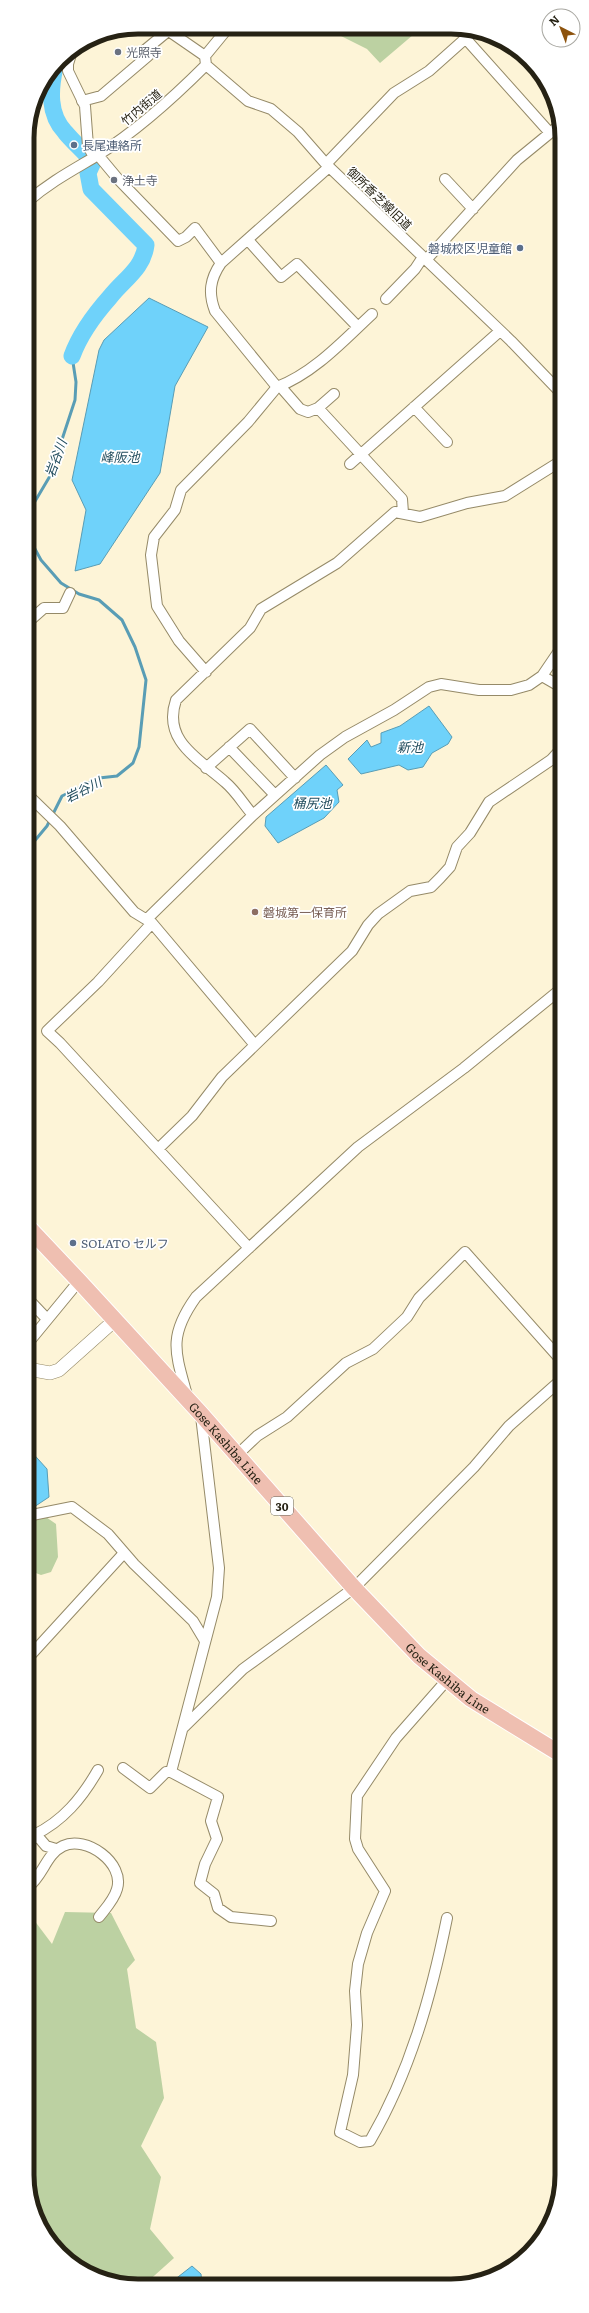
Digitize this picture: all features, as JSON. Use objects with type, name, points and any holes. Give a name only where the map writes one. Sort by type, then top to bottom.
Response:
[{"type":"main road","name":"Gose Kashiba Line","points":[[34,1234],[188,1399],[354,1588],[419,1656],[471,1699],[555,1751]]},
{"type":"street","points":[[82,101],[101,96],[148,56],[145,50],[161,34]]},
{"type":"street","name":"御所香芝線旧道","points":[[172,34],[206,60],[248,101],[270,109],[298,132],[328,165],[500,331],[555,387]]},
{"type":"street","points":[[206,60],[224,34]]},
{"type":"street","points":[[334,394],[318,408],[308,412],[300,409],[278,387],[215,311],[212,302],[210,285],[214,273],[221,263],[248,240],[328,165],[394,93],[429,71],[469,36]]},
{"type":"street","points":[[466,38],[550,133]]},
{"type":"street","points":[[69,60],[68,71],[82,101],[86,116],[88,146],[93,158],[118,179],[178,241],[186,237],[196,228],[221,263]]},
{"type":"street","name":"竹内街道","points":[[34,197],[65,173],[93,158],[143,124],[206,60]]},
{"type":"street","points":[[386,299],[473,209],[517,160],[554,129]]},
{"type":"street","points":[[445,180],[473,209]]},
{"type":"street","points":[[248,240],[281,277],[297,264],[358,327]]},
{"type":"street","points":[[206,672],[179,641],[157,606],[151,555],[154,537],[175,510],[181,490],[248,422],[278,387],[293,381],[310,368],[372,314]]},
{"type":"street","points":[[350,464],[500,331]]},
{"type":"street","points":[[318,408],[402,498],[403,514]]},
{"type":"street","points":[[414,408],[447,442]]},
{"type":"street","points":[[253,815],[226,783],[206,768],[178,738],[173,723],[172,711],[176,700],[250,628],[261,610],[337,564],[395,512],[420,517],[467,503],[504,496],[555,465]]},
{"type":"street","points":[[34,617],[44,608],[63,608],[70,593]]},
{"type":"street","points":[[249,1248],[60,1043],[47,1031],[98,982],[149,921],[253,815],[345,737],[394,710],[428,687],[441,684],[479,690],[511,690],[529,685],[542,676],[555,657]]},
{"type":"street","points":[[542,676],[555,684]]},
{"type":"street","points":[[206,768],[250,729],[295,778]]},
{"type":"street","points":[[229,747],[275,795]]},
{"type":"street","points":[[158,1149],[192,1116],[222,1077],[254,1044],[352,951],[368,925],[378,914],[410,891],[431,887],[450,868],[457,847],[470,833],[490,802],[551,760],[555,756]]},
{"type":"street","points":[[34,800],[60,826],[134,912],[149,921],[254,1044]]},
{"type":"street","points":[[188,1399],[176,1356],[177,1333],[182,1316],[196,1296],[358,1147],[464,1068],[555,994]]},
{"type":"street","points":[[237,1455],[257,1436],[287,1417],[346,1363],[373,1349],[407,1317],[419,1298],[465,1252],[555,1352]]},
{"type":"street","points":[[34,1335],[79,1281]]},
{"type":"street","points":[[34,1305],[47,1319]]},
{"type":"street","points":[[34,1370],[50,1373],[59,1370],[114,1320]]},
{"type":"street","points":[[184,1727],[243,1669],[354,1588],[474,1467],[509,1426],[555,1386]]},
{"type":"street","points":[[171,1772],[217,1597],[219,1568],[201,1414]]},
{"type":"street","points":[[34,1515],[72,1507],[108,1534],[124,1553],[193,1621],[205,1641]]},
{"type":"street","points":[[34,1651],[124,1553]]},
{"type":"street","points":[[447,1680],[396,1738],[362,1786],[357,1796],[355,1839],[358,1849],[385,1890],[367,1933],[358,1964],[355,1991],[357,2025],[353,2074],[340,2122],[340,2132],[360,2142],[370,2142],[385,2116],[409,2061],[434,1980],[447,1918]]},
{"type":"street","points":[[123,1768],[150,1788],[166,1772],[171,1772],[218,1797],[211,1821],[217,1839],[204,1864],[200,1883],[214,1894],[218,1908],[231,1917],[271,1921]]},
{"type":"street","points":[[34,1833],[45,1830],[66,1813],[80,1799],[98,1770]]},
{"type":"street","points":[[34,1836],[46,1846],[56,1849],[75,1842],[96,1849],[105,1857],[118,1874],[117,1888],[99,1917]]},
{"type":"street","points":[[34,1881],[41,1874],[56,1849]]},
{"type":"green space","points":[[337,34],[414,34],[380,63],[367,49]]},
{"type":"green space","points":[[46,1517],[56,1524],[58,1557],[51,1572],[41,1575],[34,1572],[34,1520]]},
{"type":"green space","points":[[65,1912],[111,1913],[135,1960],[127,1969],[136,2028],[156,2042],[164,2098],[141,2146],[161,2177],[150,2229],[174,2258],[151,2279],[125,2278],[105,2273],[86,2265],[60,2244],[42,2215],[35,2188],[34,2175],[34,1920],[52,1944]]},
{"type":"water","name":"峰阪池","points":[[149,298],[208,327],[175,386],[160,473],[100,564],[75,571],[86,510],[72,480],[99,350],[104,340]]},
{"type":"water","name":"新池","points":[[429,706],[452,737],[448,744],[432,753],[423,767],[408,770],[399,765],[361,774],[348,759],[367,740],[371,747],[381,743],[381,733],[400,726]]},
{"type":"water","name":"桶尻池","points":[[326,765],[343,785],[337,790],[339,802],[324,818],[278,843],[265,826],[266,817]]},
{"type":"water","points":[[34,1455],[47,1469],[49,1497],[34,1507]]},
{"type":"water","points":[[192,2266],[201,2274],[202,2279],[175,2279]]},
{"type":"waterway","name":"岩谷川","points":[[53,79],[51,92],[53,109],[59,125],[93,162],[88,173],[91,189],[146,245],[141,261],[93,318],[83,332],[72,356]]},
{"type":"waterway","name":"岩谷川","points":[[34,503],[50,476],[75,400],[76,382],[72,356]]},
{"type":"waterway","name":"岩谷川","points":[[34,547],[41,560],[61,583],[79,594],[99,600],[122,620],[135,647],[146,680],[139,747],[133,763],[117,776],[99,778],[62,796],[47,826],[34,842]]},
{"type":"place","name":"光照寺","points":[[118,52]]},
{"type":"place","name":"長尾連絡所","points":[[74,145]]},
{"type":"place","name":"浄土寺","points":[[114,180]]},
{"type":"place","name":"磐城校区児童館","points":[[520,248]]},
{"type":"place","name":"磐城第一保育所","points":[[255,912]]},
{"type":"place","name":"SOLATO セルフ","points":[[73,1243]]}]
